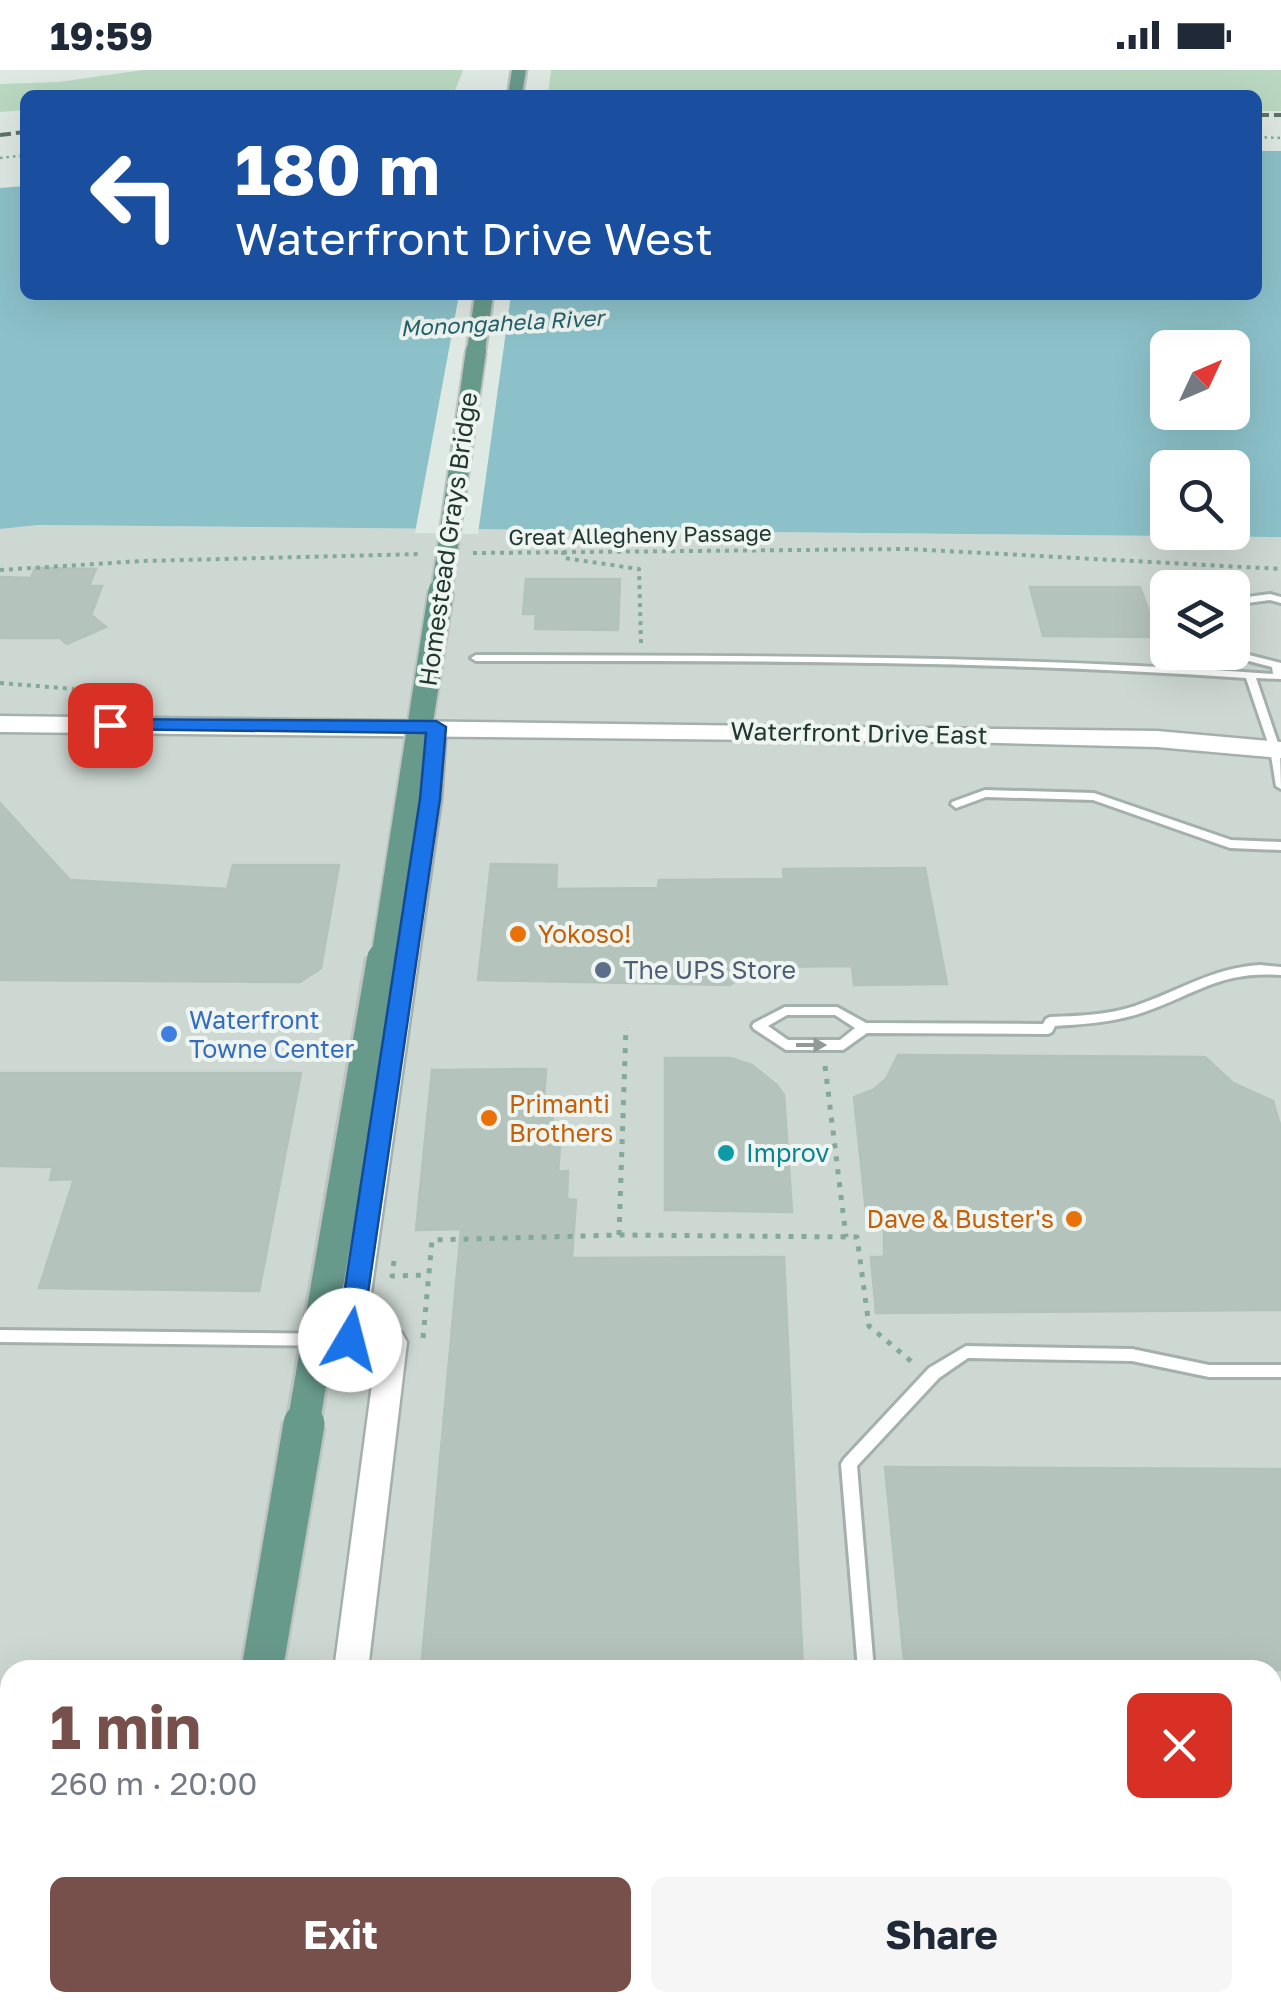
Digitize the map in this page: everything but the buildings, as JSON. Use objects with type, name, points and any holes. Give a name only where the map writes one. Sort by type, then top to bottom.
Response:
[{"type":"main road","name":"Homestead Grays Bridge","points":[[264,1660],[417,759],[483,300]]},
{"type":"street","name":"Waterfront Drive East","points":[[0,724],[961,734],[1156,740],[1278,749]]},
{"type":"street","points":[[353,1660],[392,1342],[350,1340],[430,799],[436,727]]},
{"type":"lane","points":[[1250,598],[1281,600]]},
{"type":"lane","points":[[476,658],[942,659],[1123,664],[1250,675],[1279,672]]},
{"type":"lane","points":[[1250,659],[1279,672]]},
{"type":"lane","points":[[1250,675],[1278,749],[1281,786]]},
{"type":"lane","points":[[956,804],[985,794],[1094,797],[1230,844],[1281,846]]},
{"type":"lane","points":[[864,1028],[843,1046],[786,1046],[758,1026],[785,1011],[837,1011],[864,1028],[1048,1028],[1050,1022],[1127,1013],[1211,975],[1256,967],[1281,971]]},
{"type":"lane","points":[[0,1336],[350,1340]]},
{"type":"lane","points":[[865,1660],[849,1464],[934,1373],[966,1352],[1132,1355],[1209,1371],[1281,1370]]},
{"type":"path","name":"Great Allegheny Passage","points":[[472,552],[909,549],[1281,569]]},
{"type":"path","points":[[563,551],[564,558],[639,569],[642,658]]},
{"type":"path","points":[[0,570],[142,560],[436,553]]},
{"type":"path","points":[[0,683],[74,689]]},
{"type":"path","points":[[619,1235],[626,1027]]},
{"type":"path","points":[[827,1074],[846,1237]]},
{"type":"path","points":[[423,1345],[432,1240],[619,1235],[857,1237],[869,1326],[914,1364]]},
{"type":"path","points":[[394,1258],[392,1276],[430,1275]]},
{"type":"shaded area","points":[[38,525],[1150,536],[1150,550],[1250,550],[1250,537],[1281,537],[1281,1660],[0,1660],[0,529]]},
{"type":"green space","points":[[143,70],[463,70],[455,90],[20,90],[20,110],[0,112],[0,84],[59,82]]},
{"type":"green space","points":[[551,70],[1281,70],[1281,111],[1262,111],[1262,90],[549,90]]},
{"type":"water","name":"Monongahela River","points":[[1262,151],[1281,151],[1281,537],[1250,537],[1250,450],[1150,450],[1150,536],[38,525],[0,529],[0,188],[20,186],[20,300],[1262,300]]},
{"type":"pier","points":[[458,300],[510,300],[478,534],[415,533]]},
{"type":"railway","points":[[1262,115],[1281,115]]},
{"type":"railway","points":[[0,135],[20,133]]},
{"type":"place","name":"Yokoso!","points":[[518,934]]},
{"type":"place","name":"The UPS Store","points":[[603,970]]},
{"type":"place","name":"Waterfront Towne Center","points":[[169,1034]]},
{"type":"place","name":"Primanti Brothers","points":[[489,1118]]},
{"type":"place","name":"Improv","points":[[726,1153]]},
{"type":"place","name":"Dave & Buster's","points":[[1074,1219]]},
{"type":"route","points":[[110,725],[436,727],[430,799],[350,1340]]}]
